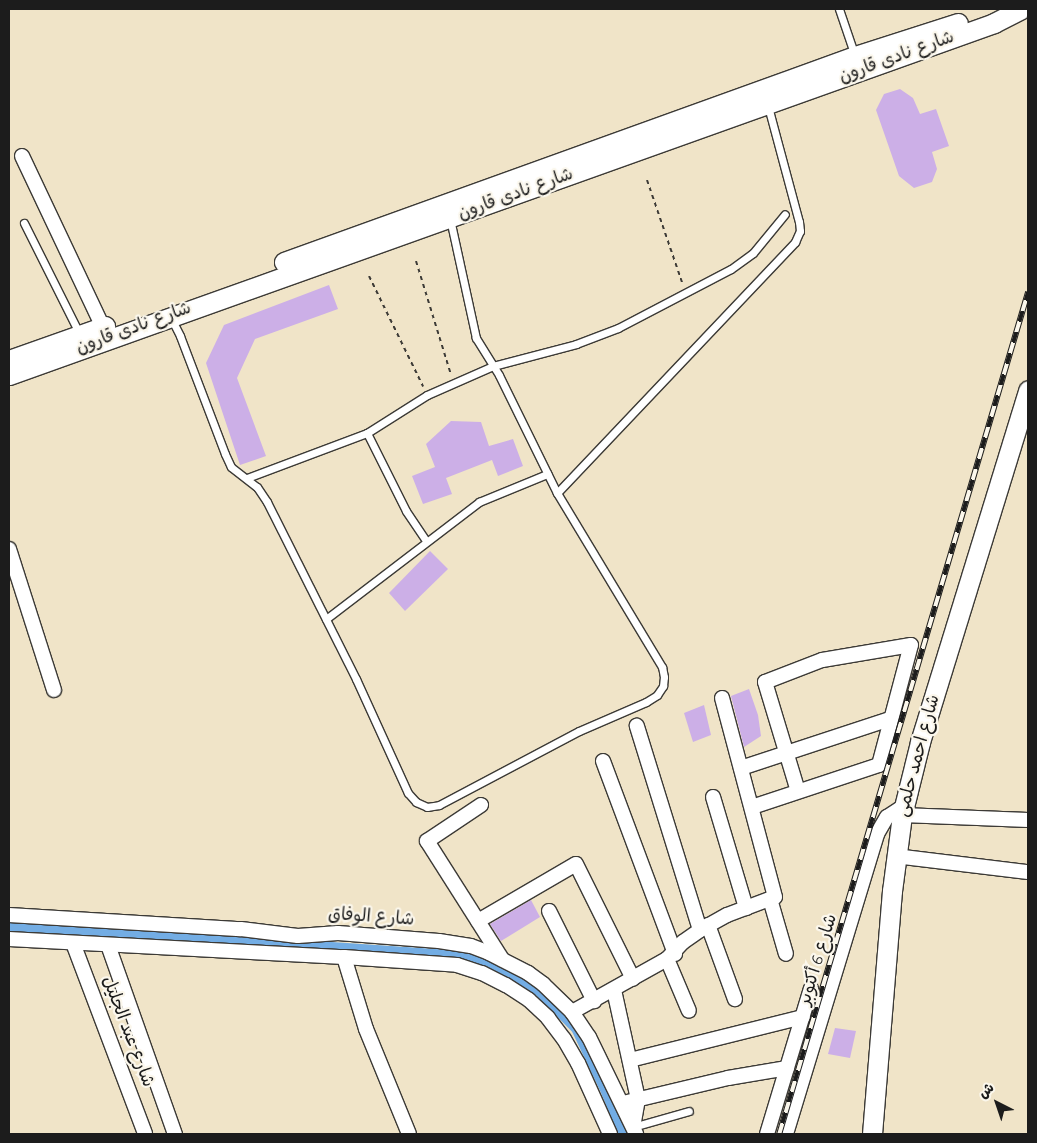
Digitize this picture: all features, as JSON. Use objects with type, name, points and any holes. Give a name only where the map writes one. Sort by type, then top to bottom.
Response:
[{"type":"main road","name":"شارع نادى قارون","points":[[9,360],[103,327],[168,310],[450,218],[855,56],[1010,9]]},
{"type":"main road","name":"شارع نادى قارون","points":[[9,375],[168,310],[624,148],[768,105],[994,23],[1021,9]]},
{"type":"main road","name":"شارع احمد حلمى","points":[[872,1134],[896,856],[903,811],[920,742],[1028,390]]},
{"type":"street","points":[[22,156],[103,327]]},
{"type":"street","points":[[9,549],[54,690]]},
{"type":"street","points":[[752,806],[798,792],[879,765],[911,645],[822,660],[765,682],[798,792]]},
{"type":"street","points":[[572,1012],[633,980],[671,957],[683,942],[704,927],[775,897],[722,698]]},
{"type":"street","points":[[741,768],[890,719]]},
{"type":"street","points":[[637,726],[704,927],[735,999]]},
{"type":"street","points":[[603,761],[689,1011]]},
{"type":"street","points":[[713,797],[746,908]]},
{"type":"street","points":[[482,805],[427,841],[502,959]]},
{"type":"street","points":[[903,811],[1028,820]]},
{"type":"street","name":"شارع 6 أكتوبر","points":[[786,1134],[877,834],[887,817],[903,811]]},
{"type":"street","points":[[896,856],[1028,872]]},
{"type":"street","points":[[478,921],[576,864],[633,980]]},
{"type":"street","points":[[770,899],[786,954]]},
{"type":"street","points":[[549,910],[594,1001]]},
{"type":"street","name":"شارع الوفاق","points":[[9,915],[240,929],[298,936],[338,933],[430,940],[471,946],[502,959],[543,984],[572,1012],[589,1036],[635,1131]]},
{"type":"street","points":[[9,940],[344,957],[456,966],[482,973],[506,985],[542,1012],[564,1039],[578,1062],[610,1134]]},
{"type":"street","name":"شارع عبد الجليل","points":[[73,943],[146,1134]]},
{"type":"street","points":[[108,945],[175,1134]]},
{"type":"street","points":[[344,957],[366,1029],[409,1134]]},
{"type":"street","name":"شارع 6 أكتوبر","points":[[766,1134],[811,988]]},
{"type":"street","points":[[614,990],[638,1099],[635,1131]]},
{"type":"street","points":[[630,1060],[803,1017]]},
{"type":"street","points":[[623,1103],[728,1078],[787,1068]]},
{"type":"lane","points":[[839,9],[855,56]]},
{"type":"lane","points":[[557,493],[795,242],[800,231],[799,222],[768,105]]},
{"type":"lane","points":[[247,478],[367,433],[427,395],[453,382],[493,366],[585,341],[618,328],[732,269],[753,253],[785,214]]},
{"type":"lane","points":[[168,310],[231,467],[257,487],[267,502],[377,722],[408,793],[416,802],[426,807],[440,805],[579,731],[646,702],[657,695],[663,686],[662,667],[557,493],[493,366],[476,338],[450,218]]},
{"type":"lane","points":[[24,223],[80,335]]},
{"type":"lane","points":[[367,433],[406,511],[426,542]]},
{"type":"lane","points":[[326,619],[479,502],[547,474]]},
{"type":"lane","points":[[635,1131],[689,1111]]},
{"type":"path","points":[[648,180],[686,292]]},
{"type":"path","points":[[416,261],[453,382]]},
{"type":"path","points":[[369,276],[427,395]]},
{"type":"building","points":[[900,89],[913,98],[920,114],[936,109],[949,146],[932,152],[937,169],[932,182],[914,188],[899,176],[876,110],[884,94]]},
{"type":"building","points":[[329,285],[338,309],[255,339],[237,378],[266,456],[240,465],[206,363],[224,325]]},
{"type":"building","points":[[451,421],[481,422],[489,446],[513,439],[523,466],[498,476],[492,460],[446,478],[452,494],[423,504],[412,476],[435,467],[426,444]]},
{"type":"building","points":[[430,551],[448,569],[405,611],[389,593]]},
{"type":"building","points":[[749,689],[758,715],[761,736],[744,747],[731,696]]},
{"type":"building","points":[[704,705],[711,735],[693,742],[684,713]]},
{"type":"building","points":[[531,900],[540,917],[501,941],[490,924]]},
{"type":"building","points":[[835,1028],[856,1031],[850,1058],[828,1054]]},
{"type":"waterway","points":[[9,926],[480,958],[538,989],[577,1028],[608,1094],[624,1134]]},
{"type":"railway","points":[[779,1134],[1028,292]]}]
